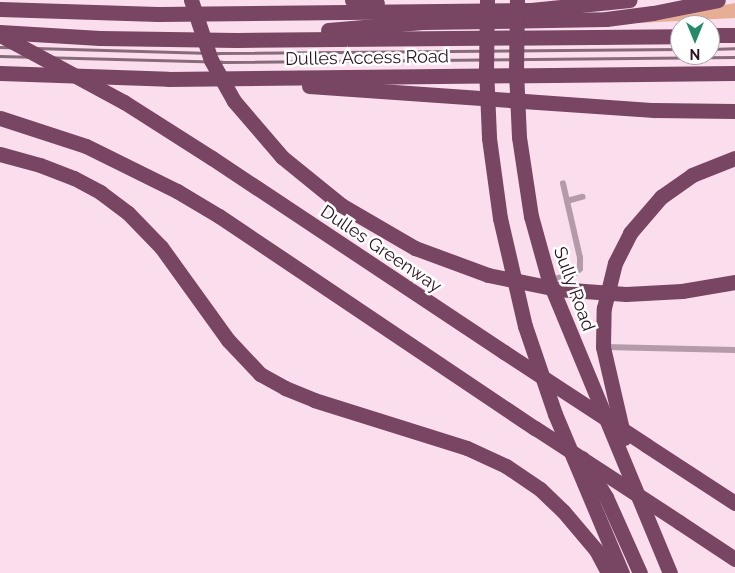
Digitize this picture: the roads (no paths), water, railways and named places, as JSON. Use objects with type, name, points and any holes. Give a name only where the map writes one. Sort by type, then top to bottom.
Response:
[{"type":"highway","points":[[191,0],[208,53],[234,101],[282,157],[341,205],[415,248],[488,275],[566,290],[626,294],[682,291],[735,282]]},
{"type":"highway","points":[[352,0],[374,3],[556,9],[629,0]]},
{"type":"highway","points":[[487,0],[489,138],[500,218],[510,270],[530,343],[556,414],[622,573]]},
{"type":"highway","name":"Sully Road","points":[[518,0],[516,64],[519,137],[531,216],[549,280],[670,573]]},
{"type":"highway","points":[[167,39],[236,33],[306,32],[431,22],[606,19],[652,13],[718,0]]},
{"type":"highway","points":[[0,9],[158,14],[477,5]]},
{"type":"highway","points":[[477,5],[486,28]]},
{"type":"highway","name":"Dulles Access Road","points":[[0,34],[237,40],[670,36]]},
{"type":"highway","name":"Dulles Greenway","points":[[0,34],[124,102],[212,158],[735,504]]},
{"type":"highway","points":[[720,35],[735,35]]},
{"type":"highway","name":"Dulles Access Road","points":[[0,73],[97,78],[205,79],[735,73]]},
{"type":"highway","points":[[205,79],[637,109],[735,111]]},
{"type":"highway","points":[[0,118],[39,129],[86,146],[177,191],[226,221],[535,428],[735,558]]},
{"type":"highway","points":[[0,154],[40,165],[74,178],[100,192],[128,213],[161,247],[228,340],[260,374],[285,388],[314,400],[467,448],[506,466],[540,490],[563,511],[596,550],[608,573]]},
{"type":"highway","points":[[633,484],[616,398],[603,347],[606,297],[615,263],[630,233],[652,205],[682,181],[704,169],[735,158]]},
{"type":"highway","points":[[556,414],[603,492],[640,573]]},
{"type":"lane","points":[[549,280],[575,273],[580,269],[580,258],[563,184]]},
{"type":"lane","points":[[567,201],[582,197]]},
{"type":"lane","points":[[603,347],[735,350]]},
{"type":"railway","points":[[0,47],[219,53],[670,49]]},
{"type":"railway","points":[[720,49],[735,48]]},
{"type":"railway","points":[[0,56],[222,62],[735,57]]}]
